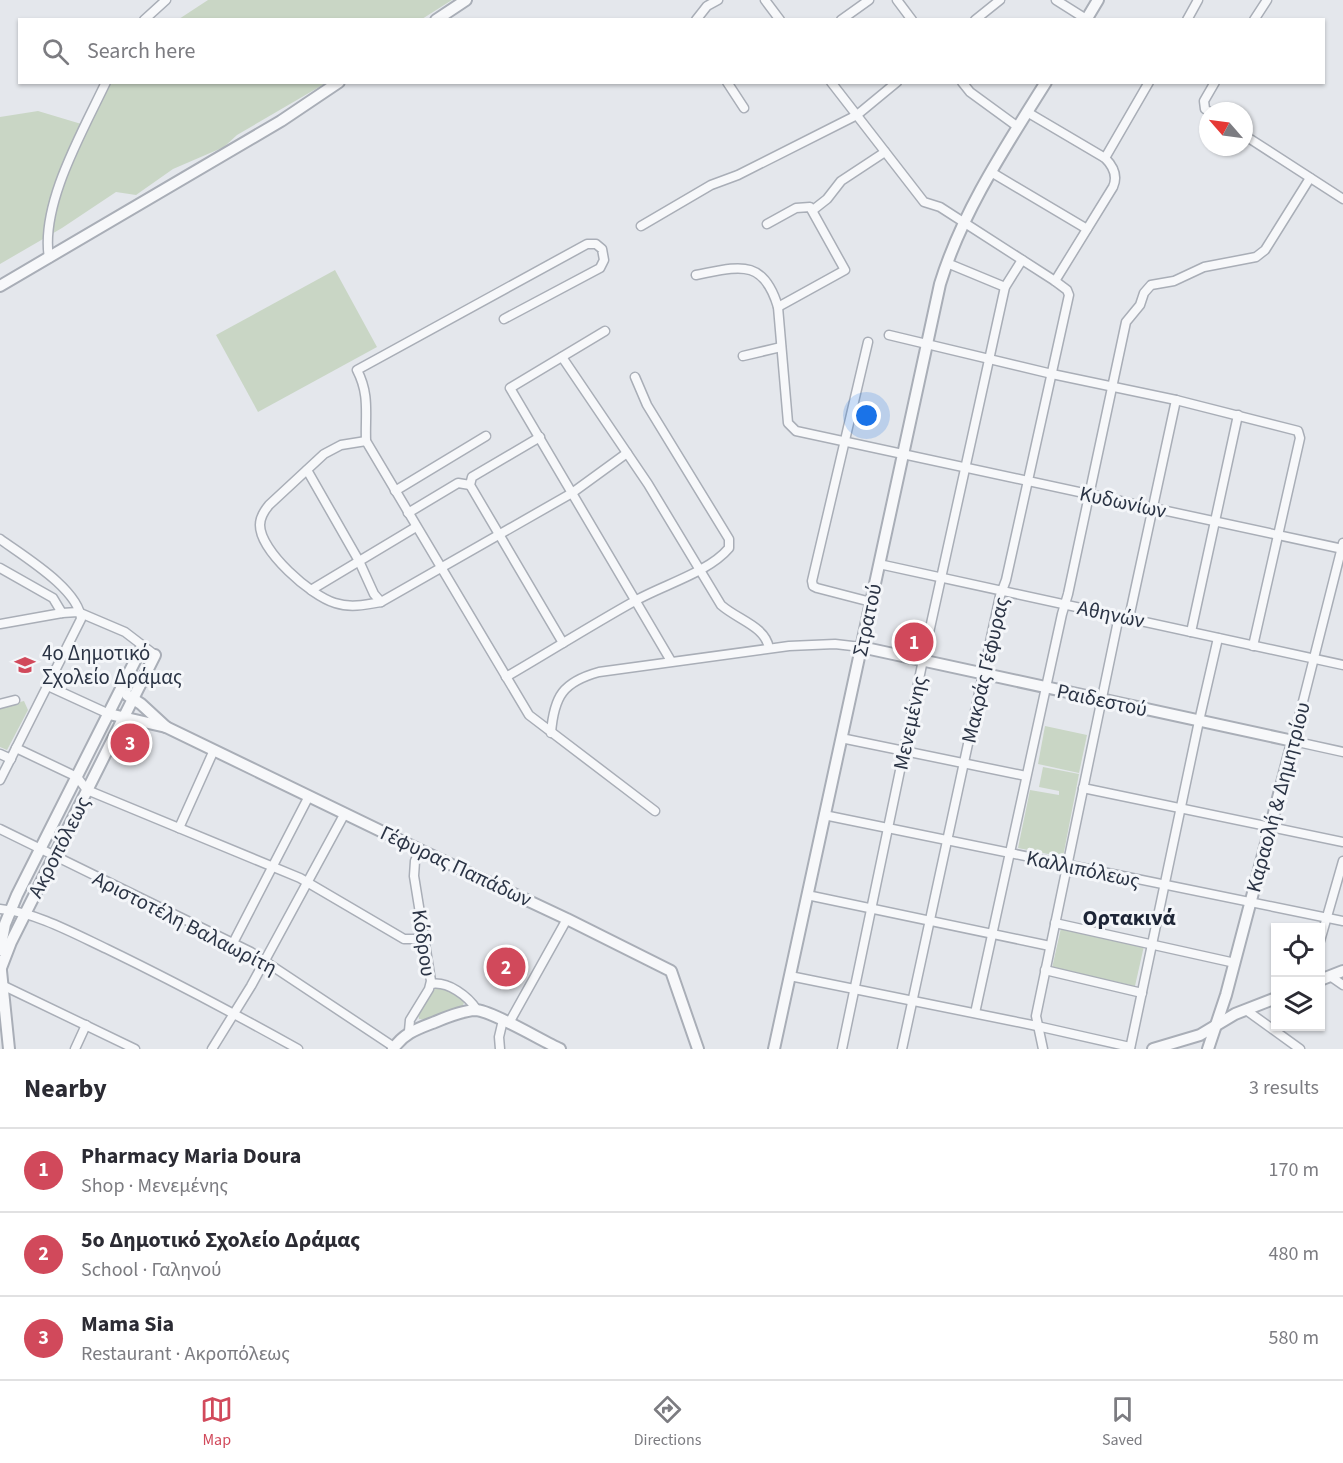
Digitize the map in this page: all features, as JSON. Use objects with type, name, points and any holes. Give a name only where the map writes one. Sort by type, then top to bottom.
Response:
[{"type":"street","points":[[146,18],[166,0]]},
{"type":"street","points":[[439,18],[466,0]]},
{"type":"street","points":[[698,18],[707,6],[718,0]]},
{"type":"street","points":[[765,0],[778,18]]},
{"type":"street","points":[[845,18],[868,0]]},
{"type":"street","points":[[897,0],[910,18]]},
{"type":"street","points":[[978,18],[1000,0]]},
{"type":"street","points":[[1056,0],[1084,18]]},
{"type":"street","points":[[1087,18],[1098,0]]},
{"type":"street","points":[[1187,18],[1198,0]]},
{"type":"street","points":[[1255,18],[1267,0]]},
{"type":"street","points":[[49,258],[46,243],[49,218],[68,162],[105,84]]},
{"type":"street","points":[[0,286],[281,121],[336,84]]},
{"type":"street","points":[[728,84],[744,108]]},
{"type":"street","points":[[833,84],[924,202],[940,207],[1055,281],[1115,183],[1114,171],[1105,158],[1027,112]]},
{"type":"street","points":[[641,226],[711,185],[738,175],[858,115],[895,84]]},
{"type":"street","points":[[964,84],[970,92],[1018,127]]},
{"type":"street","name":"Στρατού","points":[[774,1049],[938,293],[947,263],[964,224],[991,172],[1045,84]]},
{"type":"street","points":[[1105,158],[1148,84]]},
{"type":"street","points":[[1204,102],[1214,84]]},
{"type":"street","points":[[1253,141],[1343,199]]},
{"type":"street","points":[[813,210],[823,203],[841,181],[885,152]]},
{"type":"street","points":[[991,172],[1087,229]]},
{"type":"street","points":[[975,1013],[1126,322],[1140,306],[1144,293],[1151,285],[1174,281],[1204,267],[1256,257],[1265,250],[1310,178]]},
{"type":"street","points":[[767,224],[796,208],[807,206],[813,210],[845,270],[778,307]]},
{"type":"street","points":[[504,319],[600,268],[604,260],[602,249],[596,244],[587,244],[357,369],[363,380],[368,399],[366,441],[529,715],[655,811]]},
{"type":"street","name":"Μενεμένης","points":[[842,1049],[923,660],[1005,287],[1022,260]]},
{"type":"street","points":[[947,263],[1005,287]]},
{"type":"street","points":[[696,275],[728,270],[754,270],[762,276],[778,307],[781,347],[743,356]]},
{"type":"street","name":"Μακράς Γέφυρας","points":[[902,1049],[1068,298],[1068,292],[1055,281]]},
{"type":"street","points":[[604,331],[510,388],[671,661]]},
{"type":"street","points":[[889,335],[1052,374],[1176,400],[1295,429],[1300,433],[1253,646]]},
{"type":"street","points":[[868,342],[813,586],[870,602]]},
{"type":"street","name":"Κυδωνίων","points":[[781,347],[790,426],[799,432],[1153,509],[1342,547]]},
{"type":"street","points":[[562,357],[627,453],[721,605],[732,615],[762,632],[769,648]]},
{"type":"street","points":[[506,676],[635,600],[700,569],[724,555],[729,548],[729,539],[647,405],[635,377]]},
{"type":"street","points":[[1129,618],[1176,400]]},
{"type":"street","points":[[1191,632],[1238,415]]},
{"type":"street","points":[[395,491],[486,436]]},
{"type":"street","points":[[540,437],[472,477],[470,485],[563,643]]},
{"type":"street","points":[[366,441],[341,445],[324,454],[269,505],[262,514],[260,526],[264,543],[277,560],[322,598],[345,606],[362,606],[381,602],[572,493],[627,453]]},
{"type":"street","points":[[307,470],[359,561],[374,594],[381,602]]},
{"type":"street","points":[[408,513],[458,483],[470,485]]},
{"type":"street","points":[[311,590],[416,527]]},
{"type":"street","points":[[0,539],[59,585],[71,597],[80,613],[80,622],[0,780]]},
{"type":"street","name":"Καραολή & Δημητρίου","points":[[1208,1049],[1235,963],[1342,547]]},
{"type":"street","name":"Αθηνών","points":[[879,564],[1343,665]]},
{"type":"street","points":[[0,568],[53,598],[62,612]]},
{"type":"street","points":[[0,624],[62,612],[80,613],[125,632],[155,655]]},
{"type":"street","points":[[1043,1049],[1036,1016],[1119,616]]},
{"type":"street","points":[[790,976],[1037,1026],[1130,1048],[1218,638]]},
{"type":"street","points":[[551,733],[555,704],[561,693],[584,676],[671,661],[769,648],[835,644],[861,647]]},
{"type":"street","points":[[0,950],[5,909],[40,849],[142,647]]},
{"type":"street","name":"Ραιδεστού","points":[[861,647],[1343,752]]},
{"type":"street","name":"Ακροπόλεως","points":[[9,1049],[1,968],[54,856],[155,655]]},
{"type":"street","points":[[48,686],[109,714],[166,727]]},
{"type":"street","points":[[120,692],[153,713],[166,727]]},
{"type":"street","points":[[0,704],[15,700]]},
{"type":"street","name":"Γέφυρας Παπάδων","points":[[166,727],[671,971],[698,1049]]},
{"type":"street","points":[[841,738],[1026,776]]},
{"type":"street","points":[[16,748],[77,777],[87,790],[300,878],[404,939],[424,939]]},
{"type":"street","points":[[180,828],[214,750]]},
{"type":"street","points":[[0,754],[11,759]]},
{"type":"street","points":[[1083,788],[1343,842]]},
{"type":"street","points":[[233,942],[309,796]]},
{"type":"street","points":[[212,1049],[265,961],[345,813]]},
{"type":"street","name":"Καλλιπόλεως","points":[[824,814],[1343,921]]},
{"type":"street","name":"Αριστοτέλη Βαλαωρίτη","points":[[0,829],[233,942],[265,961],[393,1048]]},
{"type":"street","name":"Κόδρου","points":[[409,1031],[410,1020],[431,984],[414,868],[420,850]]},
{"type":"street","points":[[1325,925],[1343,861]]},
{"type":"street","points":[[807,895],[1050,946]]},
{"type":"street","points":[[5,909],[83,938],[234,1013],[294,1048]]},
{"type":"street","points":[[500,1049],[498,1041],[506,1022],[567,919]]},
{"type":"street","points":[[1055,923],[1235,963]]},
{"type":"street","points":[[0,960],[1,968]]},
{"type":"street","points":[[1045,970],[1142,993]]},
{"type":"street","points":[[1325,978],[1343,971]]},
{"type":"street","points":[[1325,978],[1343,986]]},
{"type":"street","points":[[431,984],[440,983],[466,996],[477,1010],[560,1049]]},
{"type":"street","points":[[2,985],[135,1049]]},
{"type":"street","points":[[1153,1049],[1191,1038],[1232,1016],[1271,1000]]},
{"type":"street","name":"Κόδρου","points":[[393,1048],[409,1031],[460,1013],[477,1010]]},
{"type":"street","points":[[1246,1010],[1300,1049]]},
{"type":"street","points":[[75,1049],[86,1025]]},
{"type":"green space","points":[[208,0],[452,0],[424,18],[181,18]]},
{"type":"green space","points":[[109,84],[324,84],[237,135],[224,147],[173,169],[136,195],[116,192],[62,228],[0,264],[0,117],[38,111],[88,126]]},
{"type":"green space","points":[[335,270],[377,347],[258,412],[216,335]]},
{"type":"green space","points":[[24,701],[28,710],[7,750],[0,747],[0,707]]},
{"type":"green space","points":[[1045,726],[1087,735],[1079,773],[1038,764]]},
{"type":"green space","points":[[1043,767],[1079,774],[1063,857],[1018,848],[1030,790],[1059,795],[1059,791],[1039,787]]},
{"type":"green space","points":[[1061,928],[1144,946],[1135,986],[1052,968]]},
{"type":"green space","points":[[440,986],[463,998],[462,1007],[427,1020],[419,1019],[418,1014],[435,989]]},
{"type":"place","name":"Pharmacy Maria Doura","points":[[914,642]]},
{"type":"place","name":"4ο Δημοτικό Σχολείο Δράμας","points":[[25,665]]},
{"type":"place","name":"Mama Sia","points":[[130,743]]},
{"type":"place","name":"5ο Δημοτικό Σχολείο Δράμας","points":[[506,967]]},
{"type":"district","name":"Ορτακινά","points":[[1129,917]]}]
